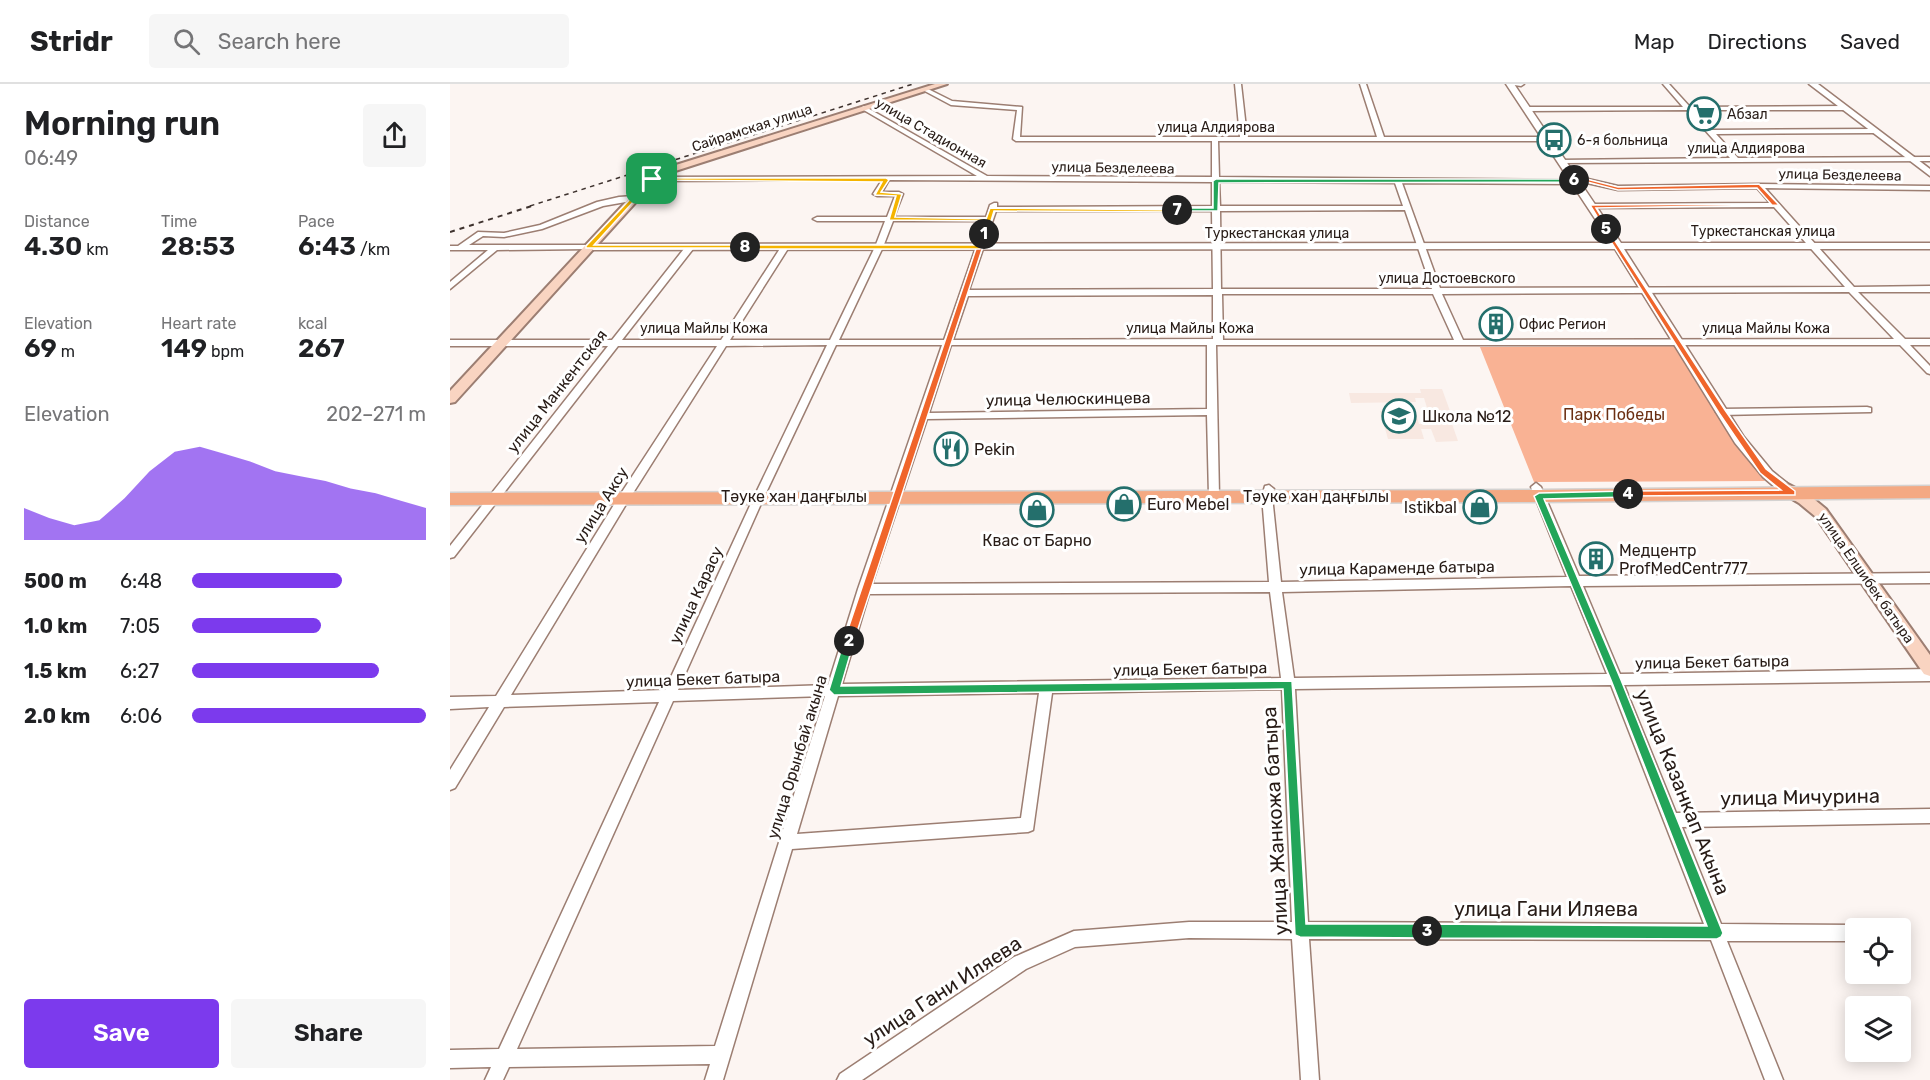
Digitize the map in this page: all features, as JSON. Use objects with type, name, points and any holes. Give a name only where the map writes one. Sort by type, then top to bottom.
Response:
[{"type":"main road","name":"Сайрамская улица","points":[[450,399],[652,179],[666,171],[943,84]]},
{"type":"main road","name":"Тәуке хан даңғылы","points":[[450,499],[898,493],[1537,492],[1930,485]]},
{"type":"main road","name":"Тәуке хан даңғылы","points":[[1786,489],[1930,492]]},
{"type":"main road","name":"улица Елшибек батыра","points":[[1786,489],[1804,499],[1821,513],[1930,669]]},
{"type":"main road","name":"Тәуке хан даңғылы","points":[[450,493],[493,497]]},
{"type":"street","points":[[1238,84],[1244,139]]},
{"type":"street","points":[[1363,84],[1369,104],[1379,124],[1381,139]]},
{"type":"street","points":[[1510,84],[1521,84]]},
{"type":"street","name":"улица Елшибек батыра","points":[[1510,84],[1592,206],[1721,412],[1763,471],[1786,489]]},
{"type":"street","points":[[1658,84],[1674,84]]},
{"type":"street","points":[[1666,84],[1736,160]]},
{"type":"street","points":[[1813,84],[1930,172]]},
{"type":"street","name":"улица Алдиярова","points":[[924,89],[951,103],[1020,108],[1016,139],[1547,139]]},
{"type":"street","name":"улица Стадионная","points":[[864,108],[985,178]]},
{"type":"street","points":[[1527,109],[1845,108]]},
{"type":"street","points":[[1712,132],[1874,131]]},
{"type":"street","points":[[1214,492],[1214,341],[1217,291],[1215,139]]},
{"type":"street","name":"улица Алдиярова","points":[[1562,161],[1930,159]]},
{"type":"street","name":"улица Безделеева","points":[[652,179],[985,178],[1216,181],[1573,179],[1618,188],[1759,186],[1930,188]]},
{"type":"street","name":"улица Карасу","points":[[494,1080],[761,494],[879,247],[899,194],[877,194],[886,180]]},
{"type":"street","points":[[1398,181],[1437,292],[1459,341]]},
{"type":"street","points":[[1759,186],[1851,289],[1930,371]]},
{"type":"street","points":[[460,248],[481,234],[504,235],[542,227],[600,204],[634,198]]},
{"type":"street","points":[[1592,206],[1776,205]]},
{"type":"street","points":[[817,219],[891,219],[991,211],[1407,208]]},
{"type":"street","name":"улица Орынбай акына","points":[[714,1080],[864,589],[991,211]]},
{"type":"street","name":"Туркестанская улица","points":[[588,247],[1930,246]]},
{"type":"street","points":[[450,248],[588,247]]},
{"type":"street","name":"улица Манкентская","points":[[450,554],[690,247]]},
{"type":"street","name":"улица Аксу","points":[[450,783],[626,495],[785,247]]},
{"type":"street","points":[[450,286],[495,248]]},
{"type":"street","name":"улица Достоевского","points":[[964,293],[1647,292],[1930,289]]},
{"type":"street","name":"улица Майлы Кожа","points":[[450,343],[1930,342]]},
{"type":"street","points":[[1721,412],[1867,410]]},
{"type":"street","name":"улица Челюскинцева","points":[[923,416],[1213,412]]},
{"type":"street","name":"улица Жанкожа батыра","points":[[1268,492],[1275,587],[1288,684],[1310,1080]]},
{"type":"street","name":"улица Казанкап Акына","points":[[1537,492],[1616,680],[1774,1080]]},
{"type":"street","name":"улица Караменде батыра","points":[[864,589],[1275,587],[1575,581],[1930,578]]},
{"type":"street","name":"улица Бекет батыра","points":[[450,703],[667,698],[834,690],[1930,675]]},
{"type":"street","points":[[788,842],[1028,825],[1046,687]]},
{"type":"street","name":"улица Мичурина","points":[[1671,820],[1930,816]]},
{"type":"street","name":"улица Гани Иляева","points":[[846,1080],[1020,963],[1074,939],[1189,930],[1845,933]]},
{"type":"street","points":[[450,1059],[504,1056],[722,1055]]},
{"type":"shaded area","name":"Школа №12","points":[[1420,389],[1442,389],[1450,411],[1456,411],[1459,420],[1451,421],[1458,441],[1436,442],[1431,429],[1421,429],[1424,439],[1388,439],[1380,411],[1415,410],[1419,424],[1432,424],[1424,398],[1415,398],[1416,402],[1351,403],[1349,393],[1421,393]]},
{"type":"green space","name":"Парк Победы","points":[[1676,346],[1765,481],[1534,482],[1480,347]]},
{"type":"railway","points":[[530,206],[913,84]]},
{"type":"railway","points":[[450,232],[535,205]]},
{"type":"place","name":"Абзал","points":[[1704,114]]},
{"type":"place","name":"6-я больница","points":[[1554,140]]},
{"type":"place","name":"Офис Регион","points":[[1496,324]]},
{"type":"place","name":"Школа №12","points":[[1399,416]]},
{"type":"place","name":"Pekin","points":[[951,449]]},
{"type":"place","name":"Euro Mebel","points":[[1124,504]]},
{"type":"place","name":"Istikbal","points":[[1480,507]]},
{"type":"place","name":"Квас от Барно","points":[[1037,510]]},
{"type":"place","name":"Медцентр ProfMedCentr777","points":[[1596,559]]},
{"type":"route","points":[[652,179],[588,247],[980,247],[992,209],[1216,210],[1216,181],[1575,182],[1571,177],[1618,188],[1759,186],[1776,205],[1592,206],[1721,412],[1763,471],[1791,493],[1539,496],[1616,680],[1717,933],[1300,930],[1288,684],[834,690],[864,589],[897,496],[980,247],[988,219],[891,219],[899,194],[877,194],[886,180],[652,179]]}]
